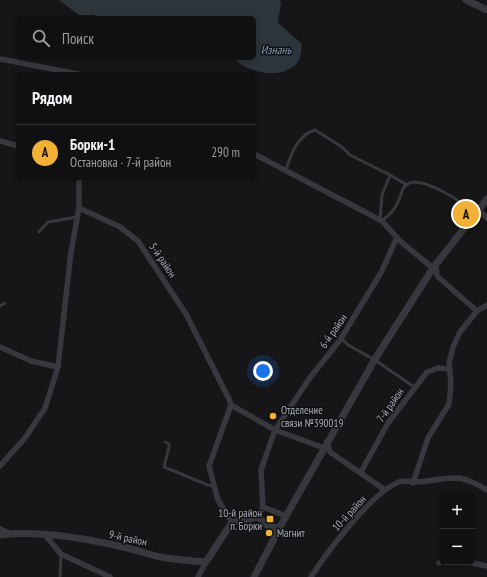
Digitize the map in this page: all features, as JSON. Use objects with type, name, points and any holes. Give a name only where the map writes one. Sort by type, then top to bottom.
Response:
[{"type":"street","points":[[466,0],[487,10]]},
{"type":"street","points":[[0,59],[68,72]]},
{"type":"street","points":[[0,141],[16,145]]},
{"type":"street","points":[[256,155],[381,220],[397,237],[434,267],[437,276],[477,311]]},
{"type":"street","points":[[0,466],[25,438],[45,408],[58,367],[79,208],[79,180]]},
{"type":"street","points":[[254,577],[325,445],[375,360],[434,267],[487,199]]},
{"type":"street","name":"5-й район","points":[[79,208],[120,227],[138,240],[186,314],[231,405]]},
{"type":"street","points":[[477,212],[487,218]]},
{"type":"street","name":"6-й район","points":[[263,507],[260,470],[275,430],[309,379],[342,338],[382,271],[397,237]]},
{"type":"street","points":[[413,483],[428,438],[449,404],[451,384],[450,369],[453,347],[460,332],[477,311],[487,305]]},
{"type":"street","points":[[0,347],[31,361],[58,367]]},
{"type":"street","name":"7-й район","points":[[361,472],[388,423],[401,408],[414,387],[427,372],[438,368],[450,369]]},
{"type":"street","points":[[232,522],[218,500],[209,466],[231,405],[275,430],[325,445],[330,452],[386,490]]},
{"type":"street","name":"10-й район","points":[[311,577],[339,537],[386,490],[401,481],[413,483],[454,476],[472,481],[487,490]]},
{"type":"street","points":[[258,517],[263,507],[286,516]]},
{"type":"street","points":[[198,577],[232,522],[258,517]]},
{"type":"street","points":[[258,517],[267,525],[280,529]]},
{"type":"street","points":[[0,529],[11,534]]},
{"type":"street","name":"9-й район","points":[[0,535],[45,535],[127,548],[166,558],[206,562]]},
{"type":"street","points":[[45,535],[61,554],[110,577]]},
{"type":"street","points":[[475,564],[487,566]]},
{"type":"lane","points":[[286,171],[289,159],[295,147],[309,132],[315,130],[342,147],[350,155],[407,185]]},
{"type":"lane","points":[[381,220],[382,195],[390,175]]},
{"type":"lane","points":[[381,220],[393,211],[404,187],[420,182],[462,202],[477,212]]},
{"type":"lane","points":[[39,232],[48,222],[77,217]]},
{"type":"lane","points":[[0,306],[5,303]]},
{"type":"lane","points":[[342,338],[348,345],[375,360],[414,387]]},
{"type":"lane","points":[[165,442],[169,444],[169,448],[164,467],[214,486]]},
{"type":"lane","points":[[60,577],[61,554]]},
{"type":"water","name":"Изнань","points":[[59,0],[279,0],[281,2],[278,23],[302,44],[299,60],[292,68],[284,72],[266,73],[247,68],[235,60],[256,60],[256,16],[79,15]]},
{"type":"place","name":"Борки-1","points":[[466,214]]},
{"type":"place","name":"Отделение связи №390019","points":[[273,416]]},
{"type":"place","name":"10-й район п. Борки","points":[[270,519]]},
{"type":"place","name":"Магнит","points":[[269,533]]}]
